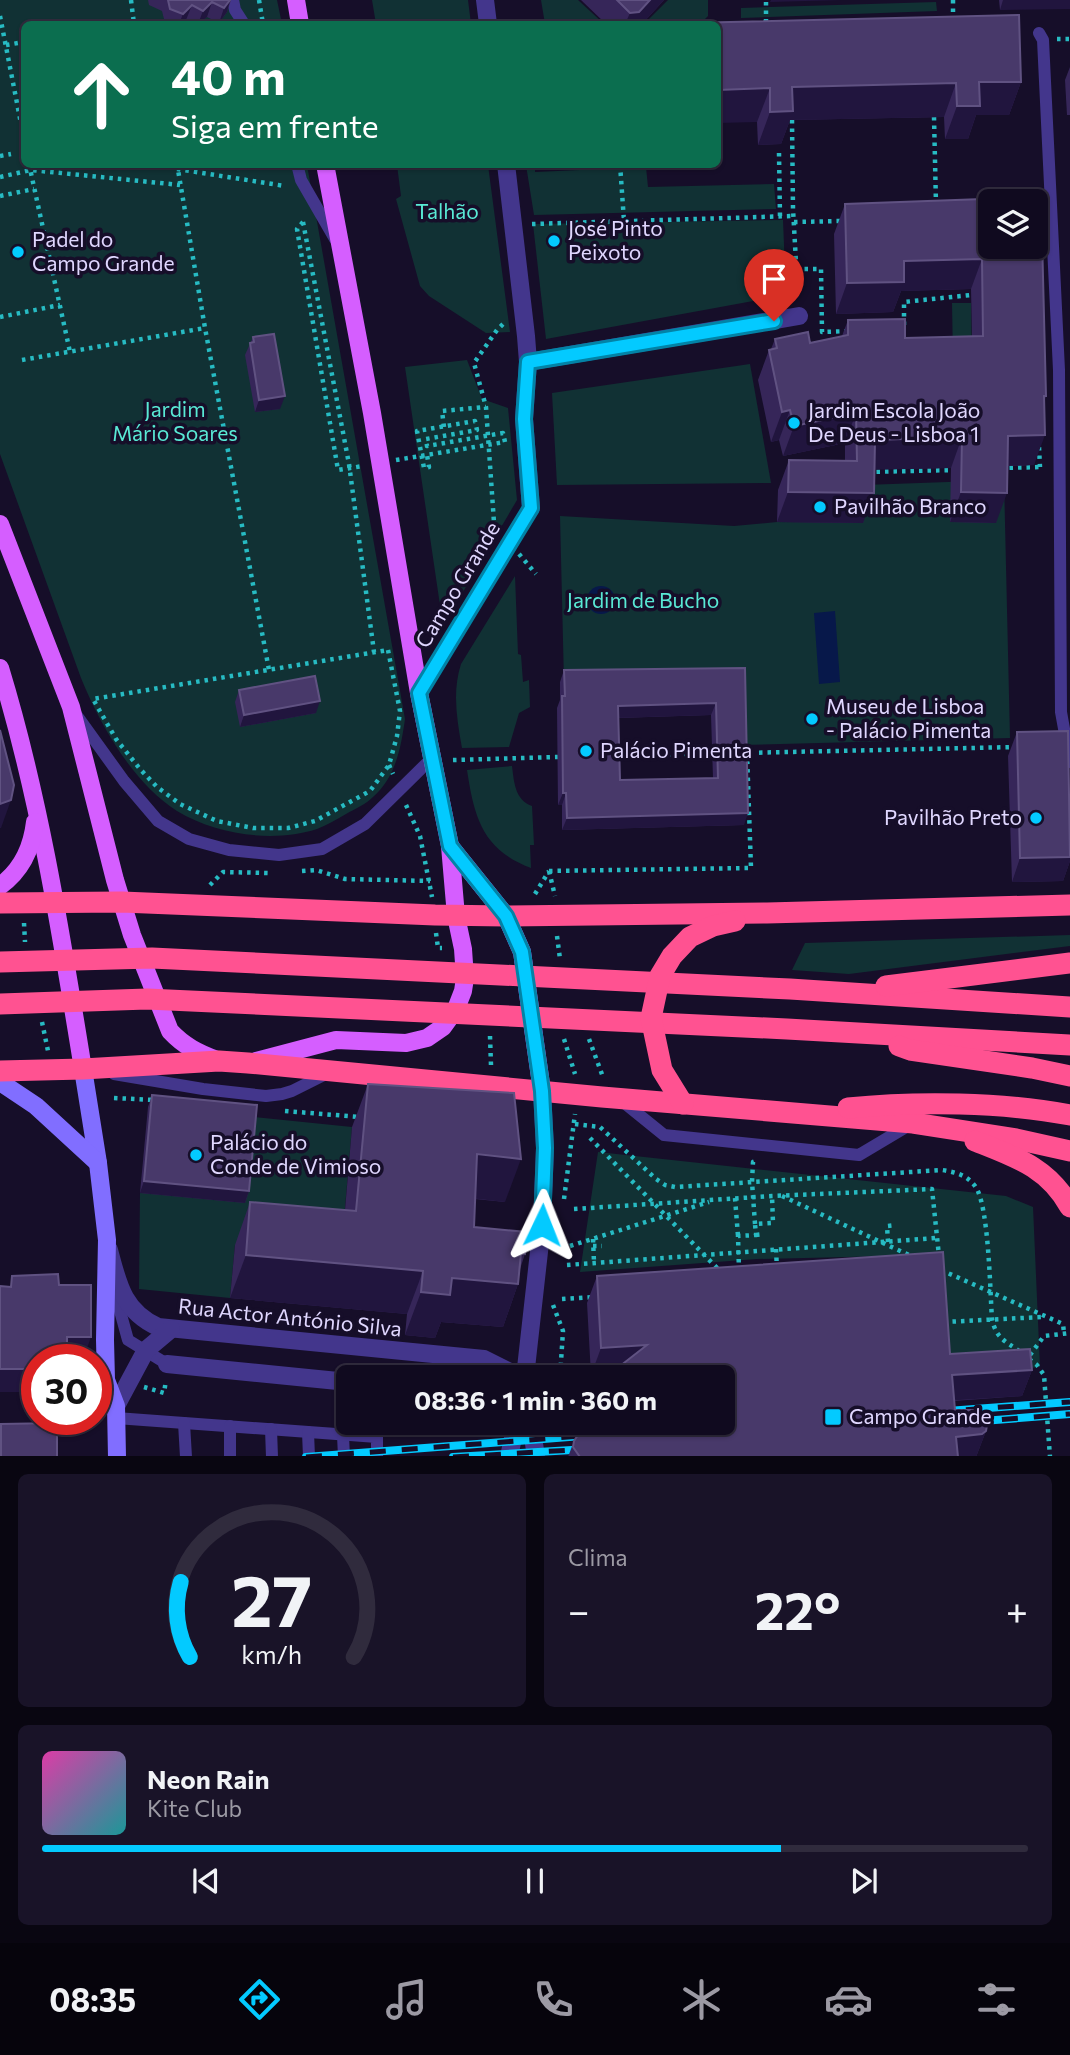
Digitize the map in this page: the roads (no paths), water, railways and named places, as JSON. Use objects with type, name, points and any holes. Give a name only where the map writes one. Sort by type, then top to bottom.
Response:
[{"type":"highway","points":[[0,904],[122,902],[456,916],[767,913],[1070,905]]},
{"type":"highway","points":[[683,1104],[662,1070],[651,1018],[660,976],[672,956],[690,937],[713,926],[767,913]]},
{"type":"highway","points":[[0,962],[152,958],[789,989],[1070,1007]]},
{"type":"highway","points":[[839,992],[1070,963]]},
{"type":"highway","points":[[0,1004],[146,999],[1070,1045]]},
{"type":"highway","points":[[863,1034],[910,1050],[1070,1076]]},
{"type":"highway","points":[[0,1071],[219,1061],[248,1063],[619,1099],[913,1123],[1016,1139],[1070,1152]]},
{"type":"highway","points":[[793,1113],[898,1103],[1021,1109],[1070,1115]]},
{"type":"highway","points":[[941,1127],[1030,1165],[1061,1191],[1070,1207]]},
{"type":"main road","points":[[296,0],[300,21]]},
{"type":"main road","name":"Campo Grande","points":[[248,1063],[336,1040],[406,1043],[427,1038],[443,1027],[456,1009],[465,978],[450,846],[419,693],[370,401],[327,168]]},
{"type":"main road","points":[[0,524],[71,707],[132,935],[170,1031],[181,1043],[195,1052],[219,1061]]},
{"type":"main road","points":[[0,668],[11,703],[55,902],[98,1163],[107,1240],[106,1380],[116,1412],[117,1456]]},
{"type":"main road","points":[[0,886],[13,876],[32,843],[36,811]]},
{"type":"main road","points":[[450,846],[506,916],[522,952],[542,1091]]},
{"type":"main road","points":[[0,1082],[36,1105],[98,1163]]},
{"type":"street","points":[[485,0],[488,21]]},
{"type":"street","name":"Campo Grande","points":[[506,168],[528,362],[524,419],[531,508]]},
{"type":"street","points":[[528,362],[800,316]]},
{"type":"street","points":[[524,1365],[542,1225],[545,1148],[542,1091]]},
{"type":"street","name":"Rua Actor António Silva","points":[[107,1240],[118,1286],[124,1297],[141,1318],[158,1327],[484,1359],[497,1365]]},
{"type":"street","points":[[116,1412],[146,1350],[171,1329]]},
{"type":"street","points":[[167,1364],[336,1381]]},
{"type":"street","points":[[509,1456],[514,1435]]},
{"type":"street","points":[[533,1435],[536,1456]]},
{"type":"lane","points":[[233,0],[235,10],[242,21]]},
{"type":"lane","points":[[1039,33],[1043,40],[1059,370],[1061,712],[1070,762]]},
{"type":"lane","points":[[298,168],[301,180],[341,248]]},
{"type":"lane","name":"Campo Grande","points":[[419,693],[531,508]]},
{"type":"lane","points":[[71,707],[124,781],[158,821],[190,839],[229,850],[279,855],[322,849],[365,824],[432,758]]},
{"type":"lane","points":[[83,1069],[204,1089],[266,1096],[292,1091],[333,1071]]},
{"type":"lane","points":[[619,1099],[664,1135],[859,1155],[913,1123]]},
{"type":"lane","points":[[107,1240],[115,1292],[128,1340],[167,1364]]},
{"type":"lane","points":[[116,1412],[184,1423],[336,1434]]},
{"type":"lane","points":[[184,1423],[186,1456]]},
{"type":"lane","points":[[230,1426],[230,1456]]},
{"type":"lane","points":[[271,1429],[272,1456]]},
{"type":"lane","points":[[308,1432],[309,1456]]},
{"type":"lane","points":[[344,1456],[343,1435],[377,1437],[377,1456]]},
{"type":"water","points":[[601,586],[611,590],[615,600],[611,610],[601,614],[591,610],[587,600],[591,590]]},
{"type":"water","points":[[835,611],[840,682],[819,684],[814,613]]},
{"type":"railway","points":[[934,1412],[1070,1402]]},
{"type":"railway","points":[[970,1422],[1070,1414]]},
{"type":"railway","points":[[319,1456],[595,1435]]},
{"type":"railway","points":[[470,1456],[589,1449]]},
{"type":"place","name":"José Pinto Peixoto","points":[[554,241]]},
{"type":"place","name":"Padel do Campo Grande","points":[[18,252]]},
{"type":"place","name":"Jardim Escola João De Deus - Lisboa 1","points":[[794,423]]},
{"type":"place","name":"Pavilhão Branco","points":[[820,507]]},
{"type":"place","name":"Museu de Lisboa - Palácio Pimenta","points":[[812,719]]},
{"type":"place","name":"Palácio Pimenta","points":[[586,751]]},
{"type":"place","name":"Pavilhão Preto","points":[[1036,818]]},
{"type":"place","name":"Palácio do Conde de Vimioso","points":[[196,1155]]},
{"type":"place","name":"Campo Grande","points":[[833,1417]]},
{"type":"park label","name":"Talhão","points":[[447,212]]},
{"type":"park label","name":"Jardim Mário Soares","points":[[175,422]]},
{"type":"park label","name":"Jardim de Bucho","points":[[643,601]]}]
